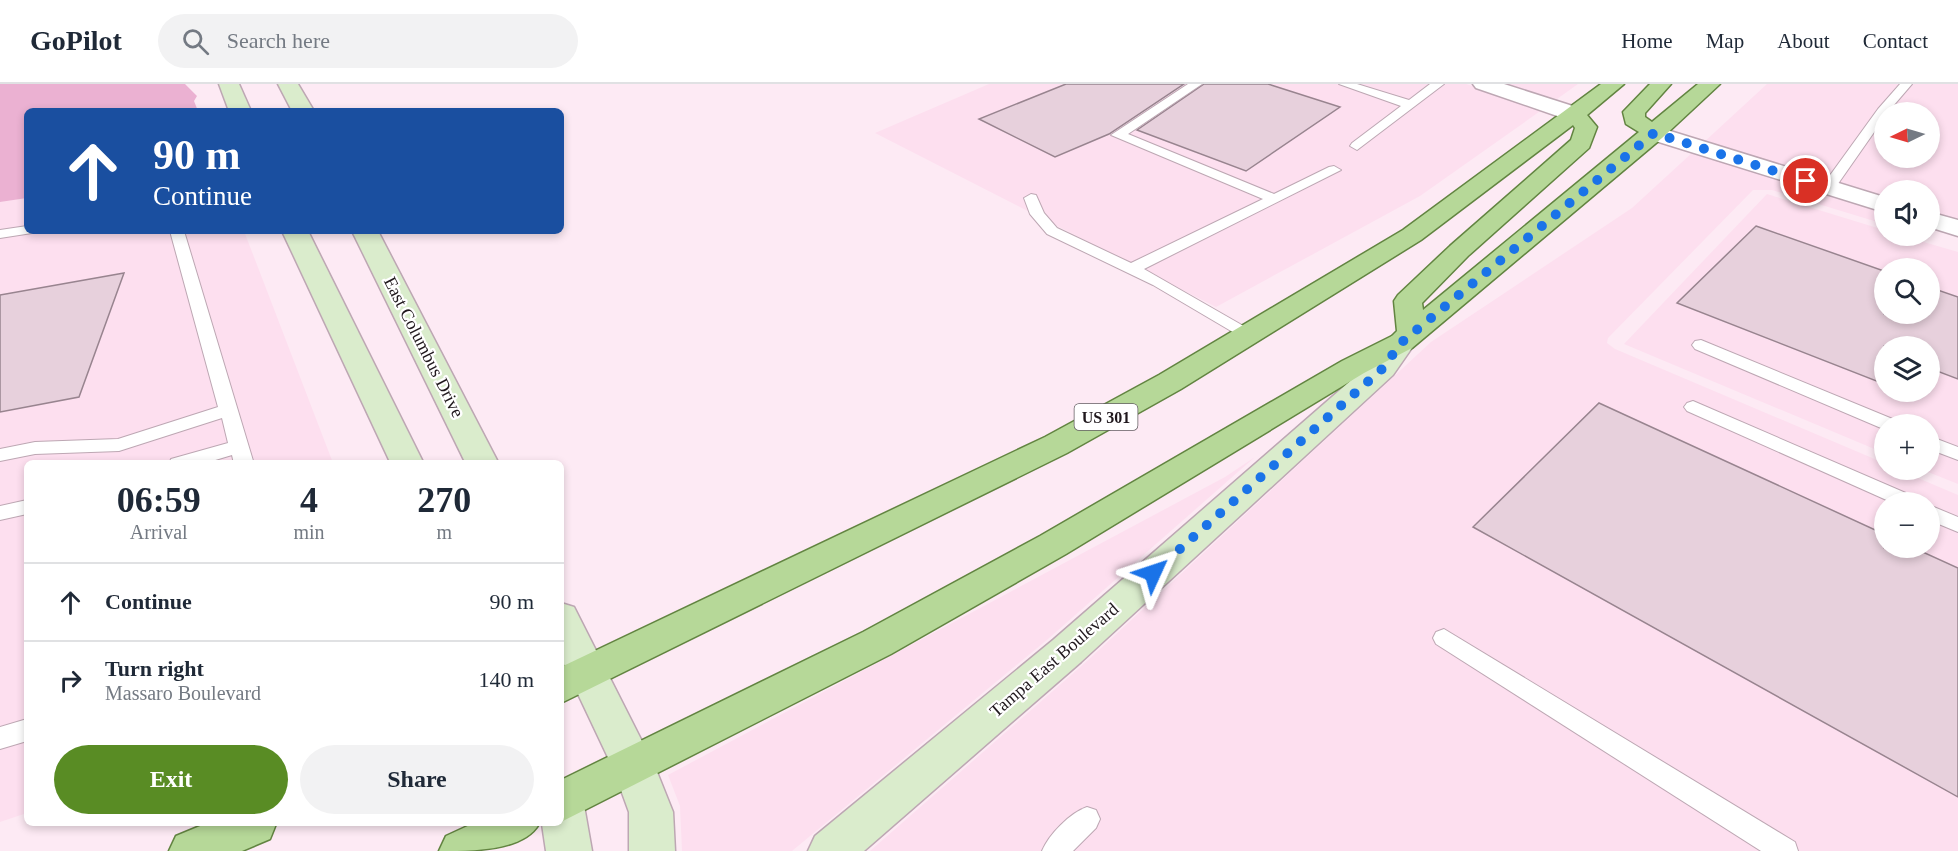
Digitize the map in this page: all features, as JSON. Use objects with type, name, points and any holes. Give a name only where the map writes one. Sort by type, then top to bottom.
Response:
[{"type":"main road","name":"US 301","points":[[575,680],[1056,445],[1248,336],[1412,235],[1614,84]]},
{"type":"main road","points":[[1654,133],[1634,118],[1634,112],[1661,84]]},
{"type":"main road","points":[[564,800],[634,767],[888,637],[1053,545],[1353,367],[1407,338],[1710,84]]},
{"type":"main road","points":[[1407,338],[1408,301],[1459,251],[1581,143],[1586,127],[1574,114]]},
{"type":"main road","points":[[192,851],[249,826]]},
{"type":"main road","points":[[462,851],[513,826]]},
{"type":"street","points":[[229,84],[239,108]]},
{"type":"street","points":[[288,84],[301,108]]},
{"type":"street","points":[[1483,84],[1574,114]]},
{"type":"street","points":[[1654,133],[1874,202]]},
{"type":"street","points":[[1940,222],[1958,228]]},
{"type":"street","points":[[296,234],[406,460]]},
{"type":"street","name":"East Columbus Drive","points":[[367,234],[481,460]]},
{"type":"street","name":"Tampa East Boulevard","points":[[831,851],[1067,651],[1382,369],[1407,338]]},
{"type":"street","points":[[564,631],[575,680],[634,767],[651,812],[652,851]]},
{"type":"street","points":[[564,820],[569,851]]},
{"type":"lane","points":[[1196,84],[1118,135],[1275,199]]},
{"type":"lane","points":[[1345,84],[1410,105]]},
{"type":"lane","points":[[1356,147],[1438,84]]},
{"type":"lane","points":[[1828,188],[1882,112],[1906,84]]},
{"type":"lane","points":[[1131,269],[1334,170]]},
{"type":"lane","points":[[1031,198],[1037,214],[1052,231],[1159,282],[1248,336]]},
{"type":"lane","points":[[0,234],[24,230]]},
{"type":"lane","points":[[178,234],[241,455],[206,460]]},
{"type":"lane","points":[[1701,345],[1874,418]]},
{"type":"lane","points":[[1693,407],[1885,492]]},
{"type":"lane","points":[[0,455],[35,448],[119,446],[228,410]]},
{"type":"lane","points":[[1940,447],[1958,454]]},
{"type":"lane","points":[[0,513],[24,508]]},
{"type":"lane","points":[[1940,517],[1958,525]]},
{"type":"lane","points":[[1444,638],[1785,851]]},
{"type":"lane","points":[[0,738],[24,731]]},
{"type":"lane","points":[[1055,851],[1087,819]]},
{"type":"shaded area","points":[[0,84],[185,84],[197,96],[194,101],[197,108],[24,108],[24,198],[0,202]]},
{"type":"shaded area","points":[[989,84],[1466,84],[1546,107],[1420,196],[1216,307],[875,133]]},
{"type":"shaded area","points":[[1504,84],[1578,84],[1557,99]]},
{"type":"shaded area","points":[[1767,84],[1958,84],[1958,221],[1940,215],[1940,180],[1874,180],[1874,195],[1703,143]]},
{"type":"shaded area","points":[[1693,152],[1874,208],[1874,221],[1772,190],[1753,190],[1608,338],[1607,343],[1615,349],[1874,459],[1874,480],[1923,480],[1958,495],[1958,851],[870,851],[1086,662],[1431,342],[1632,208]]},
{"type":"shaded area","points":[[1767,194],[1874,227],[1874,246],[1937,246],[1958,252],[1958,484],[1940,477],[1940,414],[1874,414],[1874,449],[1624,344]]},
{"type":"shaded area","points":[[24,198],[24,234],[245,234],[332,460],[24,460],[24,814],[0,822],[0,202]]},
{"type":"shaded area","points":[[1255,457],[1048,639],[792,851],[682,851],[680,806],[668,775],[1225,477]]},
{"type":"building","points":[[1066,84],[1184,84],[1109,134],[1055,157],[979,119]]},
{"type":"building","points":[[1204,84],[1268,84],[1340,107],[1246,171],[1137,130]]},
{"type":"building","points":[[1756,226],[1874,267],[1874,324],[1940,324],[1940,291],[1958,297],[1958,379],[1940,372],[1940,336],[1874,336],[1874,380],[1677,303]]},
{"type":"building","points":[[124,273],[79,397],[0,412],[0,295]]},
{"type":"building","points":[[1599,403],[1874,529],[1874,558],[1936,558],[1958,568],[1958,797],[1473,527]]},
{"type":"route","points":[[1153,573],[1382,369],[1402,342],[1654,133],[1806,181]]}]
